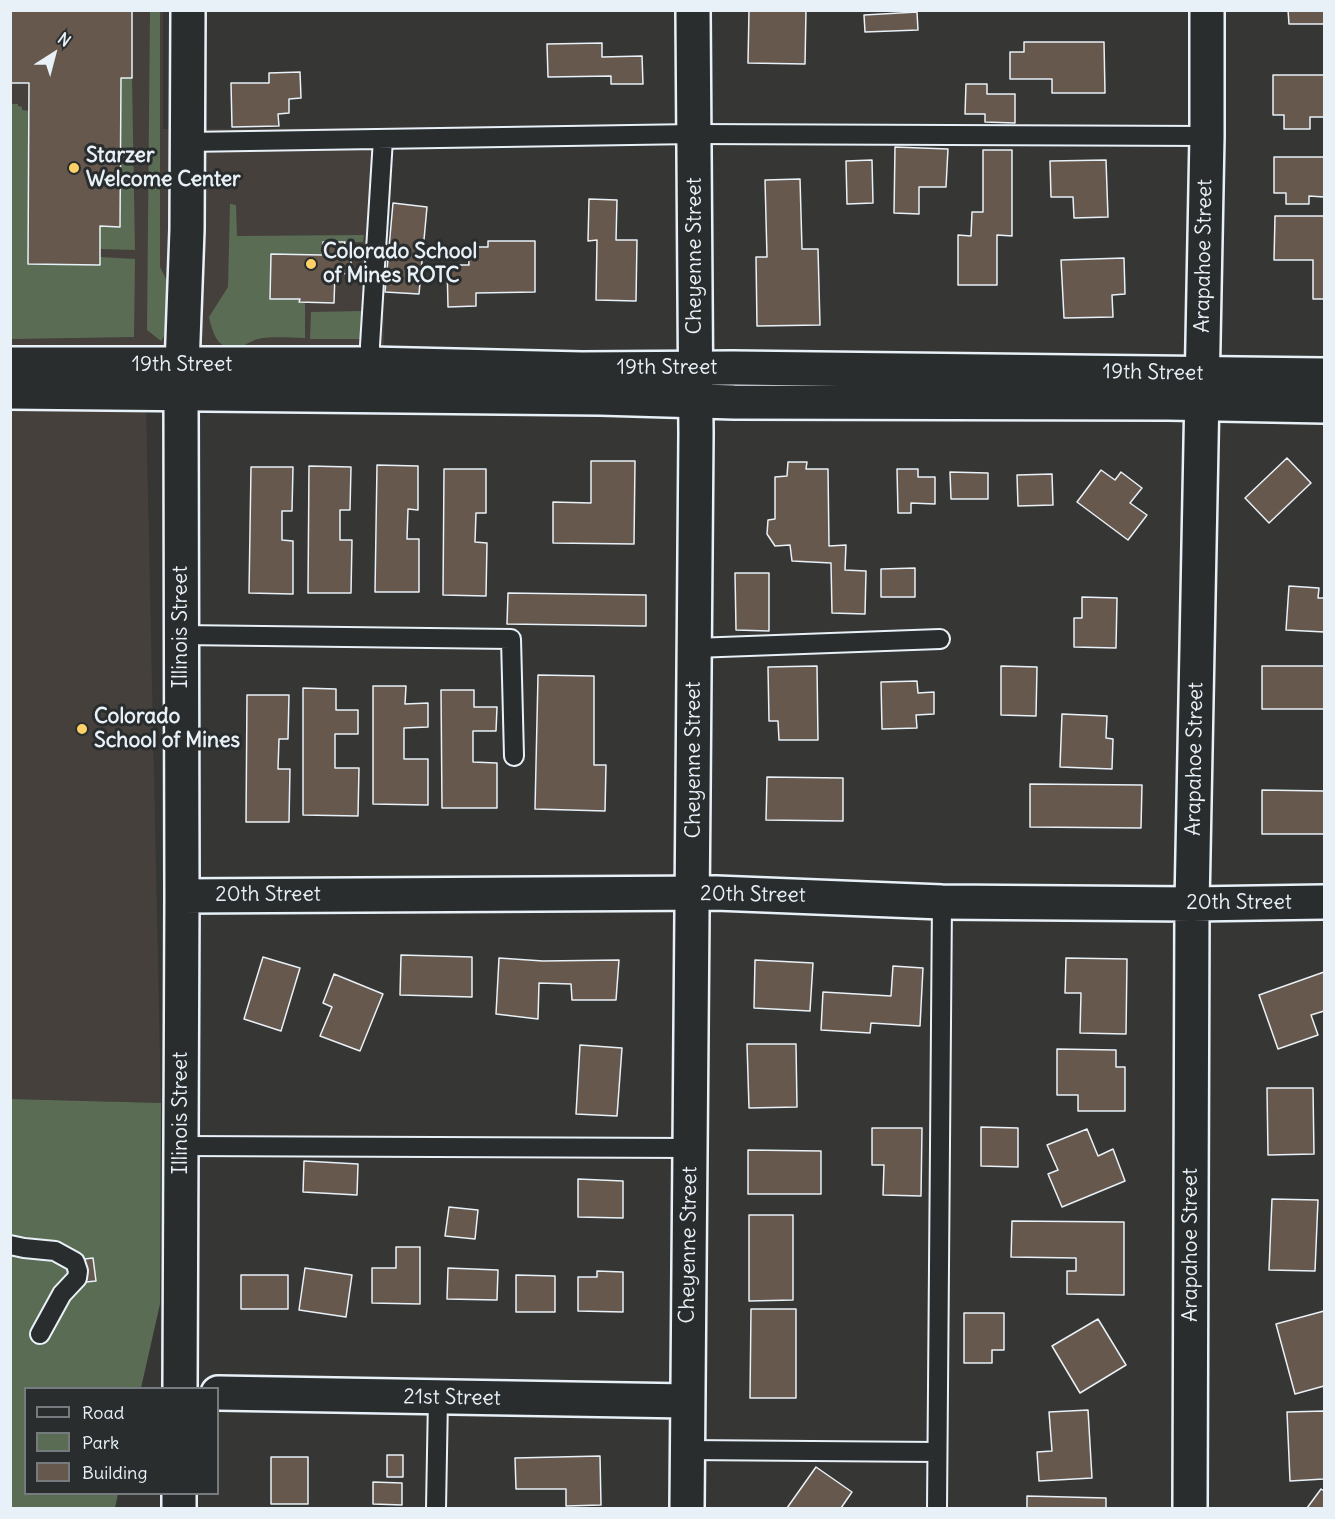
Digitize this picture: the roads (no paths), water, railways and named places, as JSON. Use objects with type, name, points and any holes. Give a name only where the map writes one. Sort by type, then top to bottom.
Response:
[{"type":"street","name":"Illinois Street","points":[[180,1387],[182,379],[187,230],[188,10]]},
{"type":"street","name":"Cheyenne Street","points":[[687,1509],[696,401],[693,10]]},
{"type":"street","name":"Arapahoe Street","points":[[1190,1509],[1192,904],[1207,136],[1207,10]]},
{"type":"street","name":"19th Street","points":[[10,364],[370,396],[696,401],[1201,389],[1324,375]]},
{"type":"street","name":"19th Street","points":[[10,392],[370,364],[696,369],[1201,389],[1324,406]]},
{"type":"street","name":"20th Street","points":[[182,896],[716,893],[942,902],[1192,904],[1324,902]]},
{"type":"street","name":"21st Street","points":[[219,1393],[687,1401]]},
{"type":"lane","points":[[186,142],[694,134],[1207,136]]},
{"type":"lane","points":[[370,396],[383,139]]},
{"type":"lane","points":[[181,635],[511,639],[514,756]]},
{"type":"lane","points":[[694,648],[940,639]]},
{"type":"lane","points":[[937,1509],[942,902]]},
{"type":"lane","points":[[181,1146],[690,1148]]},
{"type":"lane","points":[[10,1245],[54,1251],[75,1262],[78,1271],[76,1278],[62,1294],[40,1334]]},
{"type":"lane","points":[[436,1509],[438,1398]]},
{"type":"lane","points":[[687,1450],[937,1452]]},
{"type":"place","name":"Starzer Welcome Center","points":[[74,168]]},
{"type":"place","name":"Colorado School of Mines ROTC","points":[[311,264]]},
{"type":"place","name":"Colorado School of Mines","points":[[82,729]]}]
